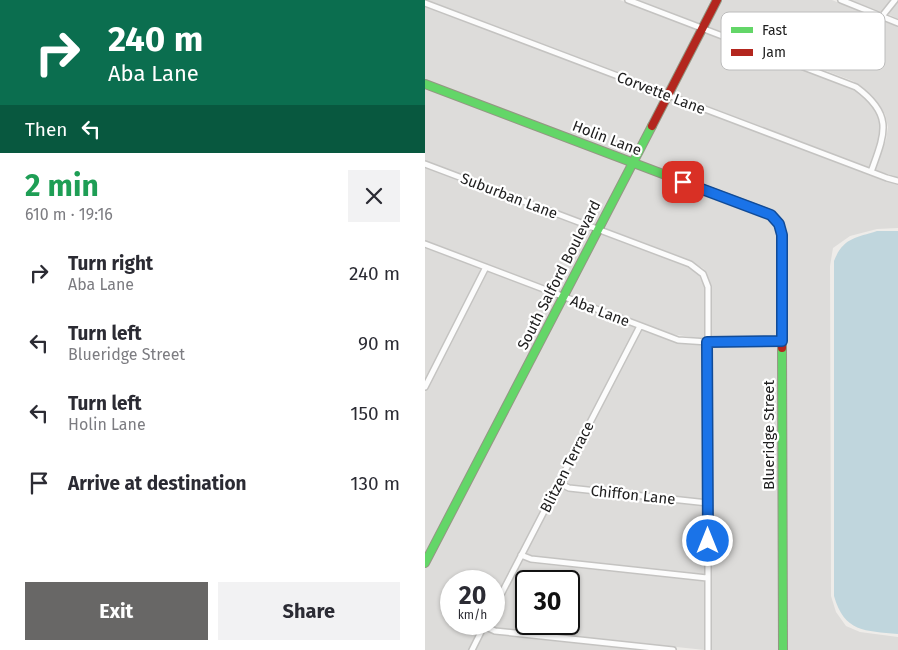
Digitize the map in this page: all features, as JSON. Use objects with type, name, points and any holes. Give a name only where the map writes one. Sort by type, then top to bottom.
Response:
[{"type":"street","points":[[628,0],[721,35]]},
{"type":"street","name":"South Salford Boulevard","points":[[425,563],[717,0]]},
{"type":"street","points":[[841,0],[875,12]]},
{"type":"street","points":[[885,12],[895,0]]},
{"type":"street","name":"Corvette Lane","points":[[425,3],[871,172],[898,180]]},
{"type":"street","points":[[885,16],[898,23]]},
{"type":"street","points":[[816,70],[853,84],[880,111],[884,121],[883,140],[871,172]]},
{"type":"street","name":"Holin Lane","points":[[425,84],[767,213],[778,222]]},
{"type":"street","name":"Suburban Lane","points":[[425,164],[690,264],[703,274],[708,288],[707,342]]},
{"type":"street","name":"Blueridge Street","points":[[778,222],[782,235],[783,650]]},
{"type":"street","name":"Aba Lane","points":[[425,244],[678,340],[707,342],[782,341]]},
{"type":"street","points":[[425,387],[486,267]]},
{"type":"street","name":"Blitzen Terrace","points":[[505,586],[640,326]]},
{"type":"street","points":[[707,342],[708,650]]},
{"type":"street","name":"Chiffon Lane","points":[[559,483],[569,488],[708,503]]},
{"type":"street","points":[[521,555],[531,559],[707,578]]},
{"type":"street","points":[[505,632],[673,650]]},
{"type":"street","points":[[472,650],[480,635]]},
{"type":"shaded area","points":[[426,0],[620,0],[698,30],[666,92]]},
{"type":"shaded area","points":[[637,0],[714,0],[701,24]]},
{"type":"shaded area","points":[[721,0],[832,0],[861,12],[721,12],[721,31],[707,26]]},
{"type":"shaded area","points":[[850,0],[891,0],[882,12]]},
{"type":"shaded area","points":[[898,1],[898,19],[888,14]]},
{"type":"shaded area","points":[[425,6],[663,97],[632,159],[425,80]]},
{"type":"shaded area","points":[[885,22],[898,27],[898,177],[875,170],[886,140],[888,127],[885,114],[872,96],[853,81],[824,70],[885,70]]},
{"type":"shaded area","points":[[704,32],[721,38],[721,70],[806,70],[851,87],[861,94],[878,113],[881,122],[880,139],[869,168],[672,94]]},
{"type":"shaded area","points":[[425,87],[629,164],[598,226],[425,161]]},
{"type":"shaded area","points":[[669,99],[898,184],[898,228],[877,229],[850,236],[833,248],[830,266],[831,596],[836,612],[846,626],[860,632],[898,637],[898,650],[786,650],[784,228],[779,218],[768,210],[637,161]]},
{"type":"shaded area","points":[[634,166],[774,221],[779,230],[780,338],[710,339],[711,287],[704,269],[691,261],[603,228]]},
{"type":"shaded area","points":[[425,167],[595,231],[563,293],[425,241]]},
{"type":"shaded area","points":[[600,233],[689,267],[698,273],[705,288],[705,339],[671,334],[568,295]]},
{"type":"shaded area","points":[[425,248],[482,269],[425,380]]},
{"type":"shaded area","points":[[488,271],[560,299],[425,556],[425,393]]},
{"type":"shaded area","points":[[565,301],[636,328],[505,581],[505,570],[440,570],[440,635],[476,635],[469,650],[425,650],[425,569]]},
{"type":"shaded area","points":[[641,330],[678,343],[705,345],[705,500],[570,485],[563,482]]},
{"type":"shaded area","points":[[710,345],[780,345],[780,650],[711,650]]},
{"type":"shaded area","points":[[560,487],[569,491],[705,506],[705,575],[532,556],[526,553]]},
{"type":"shaded area","points":[[523,559],[531,563],[705,581],[705,650],[562,635],[580,635],[580,570],[517,570]]},
{"type":"shaded area","points":[[515,574],[515,630],[505,629],[505,593]]},
{"type":"shaded area","points":[[483,635],[504,635],[641,650],[475,650]]},
{"type":"water","points":[[877,231],[898,231],[898,634],[866,630],[850,623],[838,608],[834,596],[834,261],[846,243]]},
{"type":"traffic: fast","points":[[425,84],[676,179]]},
{"type":"traffic: fast","points":[[425,563],[652,126]]},
{"type":"traffic: fast","points":[[782,348],[783,650]]},
{"type":"traffic: jam","points":[[652,126],[717,0]]},
{"type":"traffic: jam","points":[[676,179],[767,213],[778,222],[782,235],[782,348]]},
{"type":"route","points":[[683,182],[771,215],[779,224],[782,235],[782,341],[707,342],[708,541]]}]
